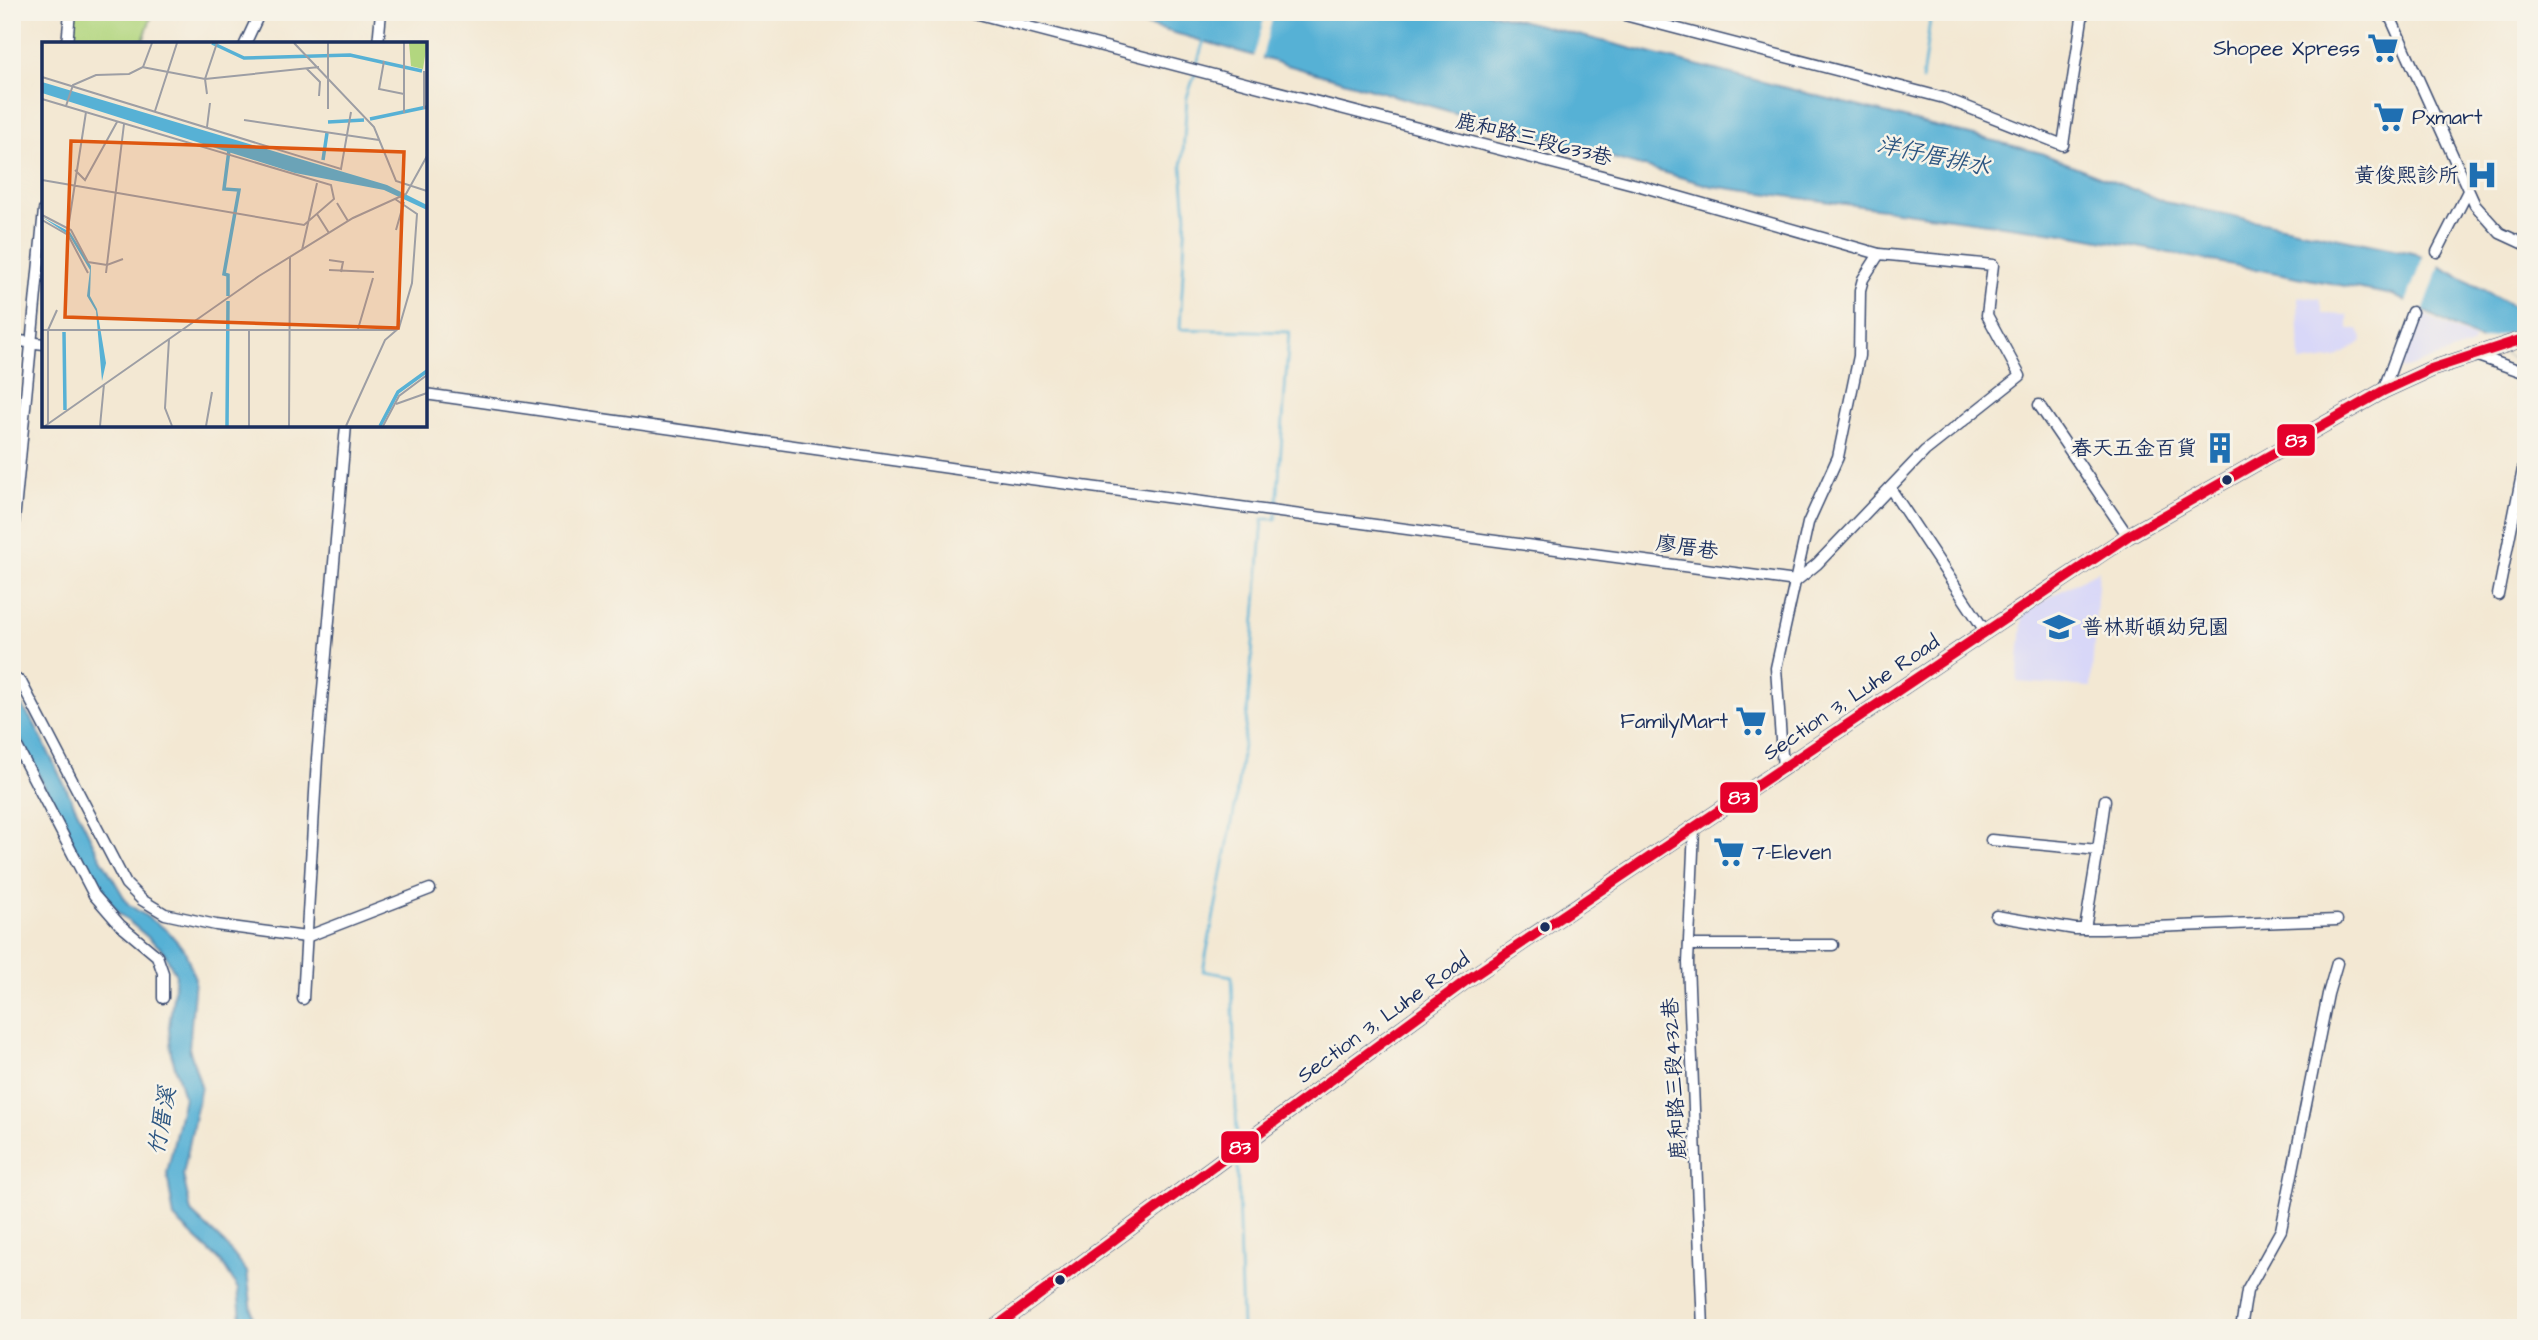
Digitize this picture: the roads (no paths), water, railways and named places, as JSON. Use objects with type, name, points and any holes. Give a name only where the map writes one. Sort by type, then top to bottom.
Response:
[{"type":"main road","name":"Section 3, Luhe Road","points":[[994,1328],[1466,980],[2128,536],[2383,391],[2431,369],[2526,338]]},
{"type":"street","points":[[68,42],[70,12]]},
{"type":"street","points":[[246,42],[260,12]]},
{"type":"street","points":[[378,42],[381,12]]},
{"type":"street","name":"鹿和路三段633巷","points":[[971,12],[1637,185],[1879,254],[1993,265],[1987,315],[2020,376],[1925,451],[1890,488]]},
{"type":"street","points":[[1613,12],[1944,98],[2063,145],[2084,12]]},
{"type":"street","points":[[2388,12],[2468,191],[2483,217],[2500,233],[2526,244]]},
{"type":"street","points":[[2437,252],[2468,191]]},
{"type":"street","points":[[12,542],[42,228]]},
{"type":"street","points":[[1783,769],[1776,668],[1808,523],[1839,457],[1859,356],[1860,290],[1863,279],[1879,254]]},
{"type":"street","points":[[2383,391],[2412,312]]},
{"type":"street","points":[[12,340],[42,344]]},
{"type":"street","points":[[2475,355],[2526,373]]},
{"type":"street","name":"廖厝巷","points":[[427,394],[971,471],[1796,581]]},
{"type":"street","points":[[2039,405],[2128,536]]},
{"type":"street","points":[[303,999],[317,758],[346,427]]},
{"type":"street","points":[[2498,595],[2526,454]]},
{"type":"street","points":[[1796,581],[1817,564],[1890,488],[1985,631]]},
{"type":"street","points":[[12,677],[21,682],[126,884],[142,900],[165,914],[216,925],[306,937],[430,889]]},
{"type":"street","points":[[12,737],[94,895],[120,925],[157,956],[163,973],[163,998]]},
{"type":"street","points":[[2085,929],[2105,800]]},
{"type":"street","name":"鹿和路三段432巷","points":[[1694,829],[1689,945],[1703,1328]]},
{"type":"street","points":[[1991,840],[2098,850]]},
{"type":"street","points":[[1996,916],[2085,929],[2337,920]]},
{"type":"street","points":[[1689,945],[1833,945]]},
{"type":"street","points":[[2241,1328],[2247,1291],[2281,1230],[2328,994],[2337,963]]},
{"type":"water","name":"洋仔厝排水","points":[[1101,12],[1488,12],[2041,153],[2165,202],[2417,254],[2526,313],[2526,364],[2393,295],[2063,233],[1711,186]]},
{"type":"water","points":[[12,693],[34,723],[98,853],[128,904],[168,931],[185,951],[195,979],[189,1048],[201,1086],[183,1175],[191,1212],[225,1244],[247,1272],[254,1328],[242,1328],[238,1289],[222,1263],[174,1218],[167,1173],[184,1097],[171,1053],[169,1027],[176,975],[163,950],[119,913],[84,866],[12,722]]},
{"type":"waterway","points":[[1922,80],[1931,12]]},
{"type":"waterway","points":[[1196,67],[1204,40]]},
{"type":"waterway","points":[[1195,74],[1187,97],[1182,167],[1186,216],[1180,329],[1289,332],[1277,507]]},
{"type":"waterway","points":[[1237,1143],[1232,976],[1203,971],[1234,812],[1247,716],[1263,519],[1276,519],[1276,513]]},
{"type":"waterway","points":[[1237,1156],[1242,1328]]},
{"type":"place","name":"Shopee Xpress","points":[[2383,48]]},
{"type":"place","name":"Pxmart","points":[[2389,117]]},
{"type":"place","name":"黃俊熙診所","points":[[2482,175]]},
{"type":"place","name":"春天五金百貨","points":[[2220,448]]},
{"type":"place","name":"普林斯頓幼兒園","points":[[2059,627]]},
{"type":"place","name":"FamilyMart","points":[[1751,721]]},
{"type":"place","name":"7-Eleven","points":[[1729,852]]},
{"type":"water label","name":"竹厝溪","points":[[161,1121]]}]
